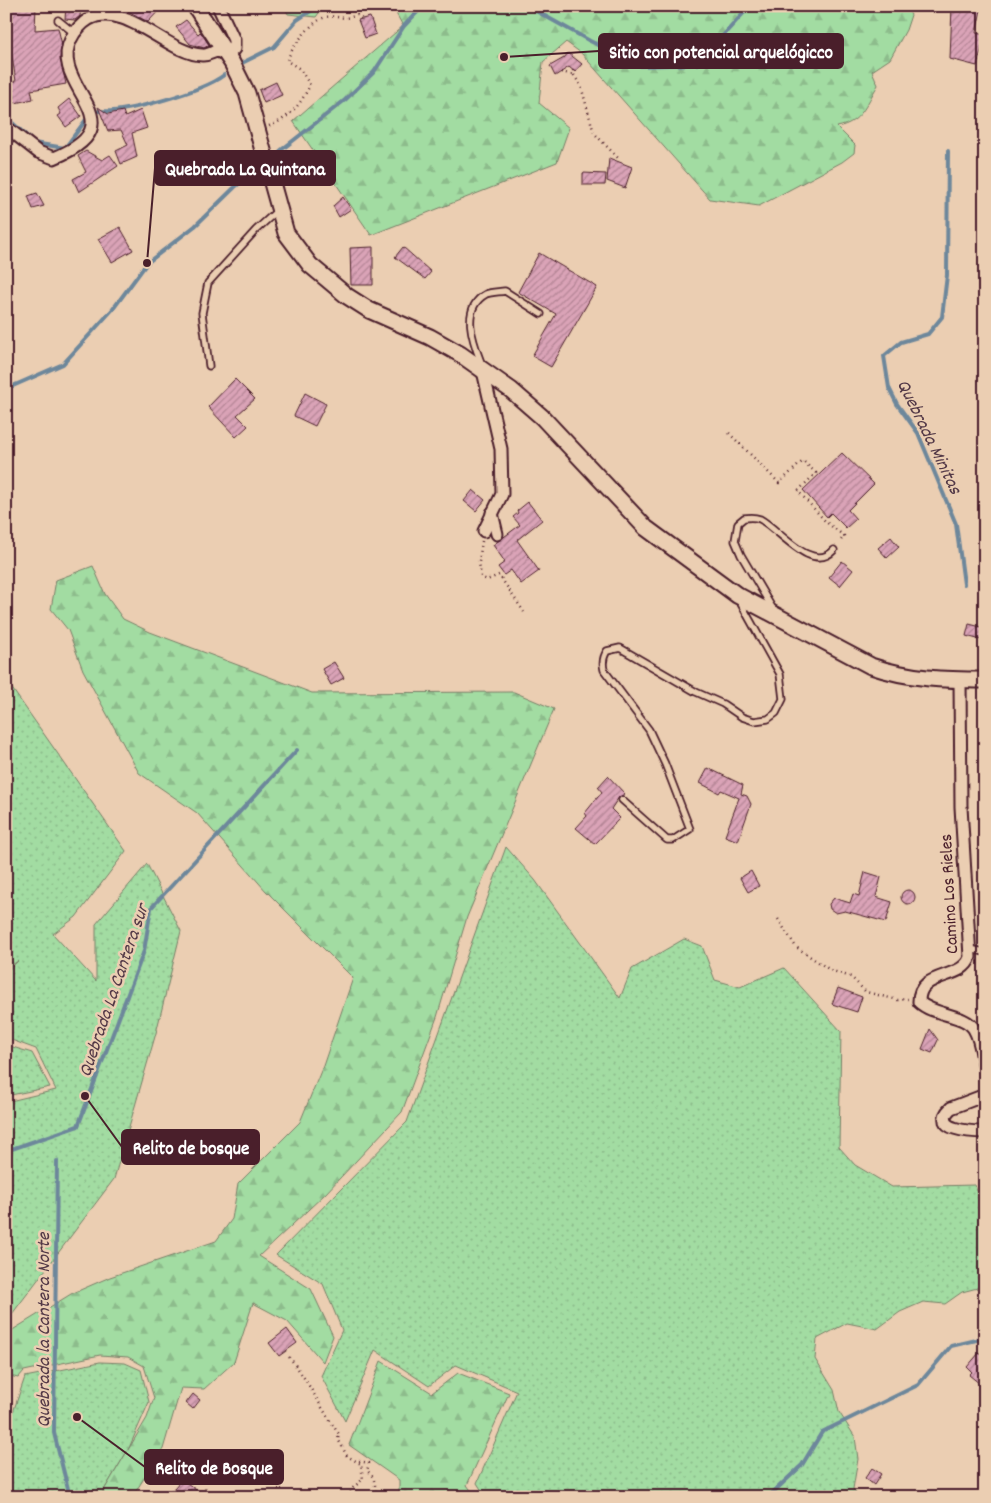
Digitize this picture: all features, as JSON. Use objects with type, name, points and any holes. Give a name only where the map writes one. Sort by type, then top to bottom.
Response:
[{"type":"main road","points":[[195,6],[227,55],[247,93],[278,210],[286,233],[310,265],[347,296],[396,324],[430,337],[460,354],[511,390],[542,417],[646,528],[737,595],[779,619],[871,666],[895,674],[924,680],[985,680]]},
{"type":"street","points":[[6,127],[38,152],[54,158],[66,153],[89,135],[94,122],[68,61],[68,45],[74,33],[90,19],[111,15],[150,31],[189,53],[204,56],[217,50],[227,55],[234,49],[234,40],[218,6]]},
{"type":"street","points":[[484,370],[501,449],[502,494],[484,531]]},
{"type":"street","points":[[492,513],[497,534]]},
{"type":"street","name":"Camino Los Rieles","points":[[919,999],[919,994],[924,985],[968,964],[969,949],[961,807],[960,680]]},
{"type":"street","points":[[919,999],[925,1008],[967,1022],[973,1027],[977,1035],[985,1070]]},
{"type":"street","points":[[985,1095],[951,1108],[946,1112],[946,1118],[948,1124],[957,1130],[985,1132]]},
{"type":"lane","points":[[58,20],[74,33]]},
{"type":"lane","points":[[209,366],[202,313],[208,283],[256,230],[278,210]]},
{"type":"lane","points":[[484,370],[471,334],[471,315],[476,302],[487,294],[505,291],[540,314]]},
{"type":"lane","points":[[779,619],[740,554],[735,541],[738,523],[744,518],[759,519],[807,554],[819,559],[828,558],[834,550]]},
{"type":"lane","points":[[622,800],[667,840],[673,840],[690,829],[665,764],[649,730],[604,670],[602,663],[607,651],[620,648],[631,652],[742,717],[754,721],[768,720],[779,708],[783,699],[780,674],[737,595]]},
{"type":"lane","points":[[969,949],[985,952]]},
{"type":"path","points":[[258,130],[282,122],[302,101],[310,85],[300,70],[287,61],[290,52],[300,38],[320,19],[328,17],[345,19],[357,15],[362,19]]},
{"type":"path","points":[[573,70],[581,86],[594,133],[618,158]]},
{"type":"path","points":[[561,72],[574,75]]},
{"type":"path","points":[[729,433],[779,483],[803,461],[816,473],[798,491],[826,522],[844,536],[834,550]]},
{"type":"path","points":[[484,531],[479,562],[481,577],[487,580],[499,575],[524,612]]},
{"type":"path","points":[[778,919],[796,947],[830,970],[851,977],[866,992],[898,1000],[919,999]]},
{"type":"path","points":[[289,1357],[318,1398],[327,1417],[339,1434],[338,1439],[347,1456],[368,1463],[366,1471],[371,1474],[377,1486],[377,1497]]},
{"type":"path","points":[[348,1497],[353,1488],[363,1479],[359,1461]]},
{"type":"path","points":[[205,1488],[214,1497]]},
{"type":"green space","points":[[284,6],[324,6],[316,17],[288,14]]},
{"type":"green space","points":[[392,6],[906,6],[911,15],[906,30],[890,59],[872,71],[878,85],[866,106],[858,117],[845,125],[837,127],[855,145],[854,153],[842,162],[759,206],[710,199],[581,53],[566,42],[543,62],[539,103],[569,128],[557,162],[371,235],[293,121],[403,26]]},
{"type":"green space","points":[[93,566],[105,594],[123,619],[150,632],[312,693],[514,692],[554,709],[467,917],[437,1017],[402,1112],[325,1194],[259,1256],[311,1289],[333,1336],[323,1362],[287,1321],[253,1303],[234,1362],[204,1389],[181,1388],[163,1449],[132,1497],[100,1497],[147,1418],[154,1398],[144,1366],[128,1357],[100,1355],[24,1371],[18,1378],[6,1375],[6,1334],[71,1294],[110,1277],[216,1241],[232,1219],[238,1184],[300,1122],[323,1066],[353,978],[266,891],[197,813],[139,773],[83,670],[68,630],[51,609],[56,580]]},
{"type":"green space","points":[[6,680],[126,851],[76,917],[53,934],[96,981],[96,924],[147,864],[181,931],[156,1033],[114,1179],[6,1322],[6,1102],[56,1090],[36,1049],[6,1038],[6,972],[18,961],[6,969]]},
{"type":"green space","points":[[506,847],[535,880],[620,998],[632,969],[684,939],[702,946],[715,980],[740,987],[784,968],[841,1031],[839,1147],[855,1165],[892,1187],[975,1185],[985,1217],[985,1286],[962,1292],[945,1304],[923,1302],[900,1312],[877,1329],[847,1323],[817,1339],[815,1359],[834,1390],[839,1412],[855,1437],[858,1459],[853,1489],[859,1497],[486,1497],[477,1483],[517,1391],[456,1365],[429,1386],[375,1350],[345,1421],[321,1376],[342,1330],[323,1284],[276,1255],[407,1122]]},
{"type":"green space","points":[[6,1045],[32,1053],[50,1087],[6,1096]]},
{"type":"green space","points":[[381,1361],[432,1393],[458,1373],[509,1393],[467,1485],[476,1497],[399,1497],[399,1480],[349,1445]]},
{"type":"green space","points":[[100,1362],[125,1363],[141,1370],[149,1402],[129,1448],[100,1497],[6,1497],[6,1433],[25,1377]]},
{"type":"building","points":[[8,6],[36,6],[35,30],[58,28],[62,45],[60,58],[66,84],[31,90],[33,99],[15,103],[10,82],[16,81],[9,39]]},
{"type":"building","points":[[66,6],[81,6],[80,16],[75,20],[65,19]]},
{"type":"building","points":[[119,6],[163,6],[148,22]]},
{"type":"building","points":[[952,6],[968,6],[981,10],[976,33],[985,35],[977,66],[950,59]]},
{"type":"building","points":[[370,17],[376,34],[365,38],[358,20]]},
{"type":"building","points":[[186,20],[198,34],[200,32],[202,34],[209,45],[204,48],[190,44],[176,27]]},
{"type":"building","points":[[568,53],[582,64],[575,72],[569,67],[555,76],[550,66],[564,58]]},
{"type":"building","points":[[276,82],[282,95],[264,103],[259,90]]},
{"type":"building","points":[[69,99],[81,116],[66,127],[58,116],[61,114],[58,108]]},
{"type":"building","points":[[98,107],[108,114],[123,111],[125,117],[141,110],[147,128],[132,133],[137,157],[121,164],[116,151],[128,145],[121,130],[108,131]]},
{"type":"building","points":[[86,151],[102,160],[110,155],[118,166],[79,192],[73,179],[86,172],[78,156]]},
{"type":"building","points":[[609,158],[632,167],[625,188],[607,181]]},
{"type":"building","points":[[583,173],[606,174],[605,185],[583,185]]},
{"type":"building","points":[[37,193],[44,206],[33,209],[28,196]]},
{"type":"building","points":[[343,197],[351,209],[339,217],[333,206]]},
{"type":"building","points":[[120,227],[133,250],[112,262],[98,239]]},
{"type":"building","points":[[373,247],[373,285],[351,285],[350,248]]},
{"type":"building","points":[[403,247],[431,272],[425,279],[395,257]]},
{"type":"building","points":[[539,253],[597,287],[551,367],[532,356],[556,314],[518,292]]},
{"type":"building","points":[[235,379],[255,399],[237,415],[248,426],[236,437],[208,407]]},
{"type":"building","points":[[305,393],[326,404],[315,426],[294,416]]},
{"type":"building","points":[[842,453],[874,484],[848,510],[856,519],[846,528],[831,513],[827,517],[803,490]]},
{"type":"building","points":[[473,490],[485,500],[476,511],[464,501]]},
{"type":"building","points":[[528,502],[542,520],[517,540],[539,571],[521,584],[511,570],[504,575],[498,567],[505,562],[493,545],[520,525],[513,517]]},
{"type":"building","points":[[891,537],[899,547],[887,558],[878,548]]},
{"type":"building","points":[[842,561],[853,570],[840,586],[829,577]]},
{"type":"building","points":[[969,624],[985,628],[985,641],[966,636]]},
{"type":"building","points":[[334,662],[344,678],[331,685],[322,669]]},
{"type":"building","points":[[708,768],[743,785],[741,794],[747,796],[751,804],[738,841],[725,836],[739,798],[721,790],[719,793],[700,783]]},
{"type":"building","points":[[608,776],[625,794],[619,797],[611,809],[620,818],[595,844],[576,828],[587,816],[585,813],[602,792],[598,787]]},
{"type":"building","points":[[751,871],[759,886],[748,892],[740,878]]},
{"type":"building","points":[[865,872],[881,877],[876,897],[892,902],[886,922],[845,911],[836,913],[830,909],[829,904],[834,898],[850,903],[853,894],[859,896]]},
{"type":"building","points":[[908,890],[913,892],[915,897],[913,902],[908,904],[903,902],[901,897],[903,892]]},
{"type":"building","points":[[838,988],[862,997],[857,1012],[832,1004]]},
{"type":"building","points":[[930,1029],[938,1040],[932,1053],[922,1049]]},
{"type":"building","points":[[287,1329],[297,1343],[279,1356],[269,1343]]},
{"type":"building","points":[[979,1353],[985,1358],[985,1388],[969,1375],[972,1372],[967,1367]]},
{"type":"building","points":[[193,1394],[200,1400],[193,1409],[186,1403]]},
{"type":"building","points":[[872,1468],[881,1474],[874,1485],[865,1478]]},
{"type":"building","points":[[182,1479],[205,1497],[166,1497]]},
{"type":"waterway","points":[[242,63],[274,47],[297,20],[318,6]]},
{"type":"waterway","points":[[280,151],[345,100],[374,72],[404,26],[423,6]]},
{"type":"waterway","points":[[527,6],[590,41],[641,66],[697,64],[750,6]]},
{"type":"waterway","points":[[99,111],[127,109],[163,100],[199,88],[224,75]]},
{"type":"waterway","points":[[6,117],[29,138]]},
{"type":"waterway","points":[[34,143],[65,148],[88,117]]},
{"type":"waterway","name":"Quebrada Minitas","points":[[948,151],[947,275],[942,317],[928,334],[901,342],[884,356],[889,388],[897,404],[918,433],[956,524],[964,584]]},
{"type":"waterway","points":[[6,389],[63,364],[113,309],[147,263],[195,226],[235,187],[262,166]]},
{"type":"waterway","name":"Quebrada La Cantera sur","points":[[6,1151],[78,1126],[144,951],[151,908],[297,750]]},
{"type":"waterway","name":"Quebrada la Cantera Norte","points":[[57,1161],[54,1433],[70,1497]]},
{"type":"waterway","name":"Quebrada Minitas","points":[[768,1497],[802,1465],[822,1432],[918,1385],[951,1346],[985,1338]]},
{"type":"place","name":"Sitio con potencial arquelógicco","points":[[504,57]]},
{"type":"place","name":"Quebrada La Quintana","points":[[147,263]]},
{"type":"place","name":"Relito de bosque","points":[[85,1096]]},
{"type":"place","name":"Relito de Bosque","points":[[77,1417]]}]
